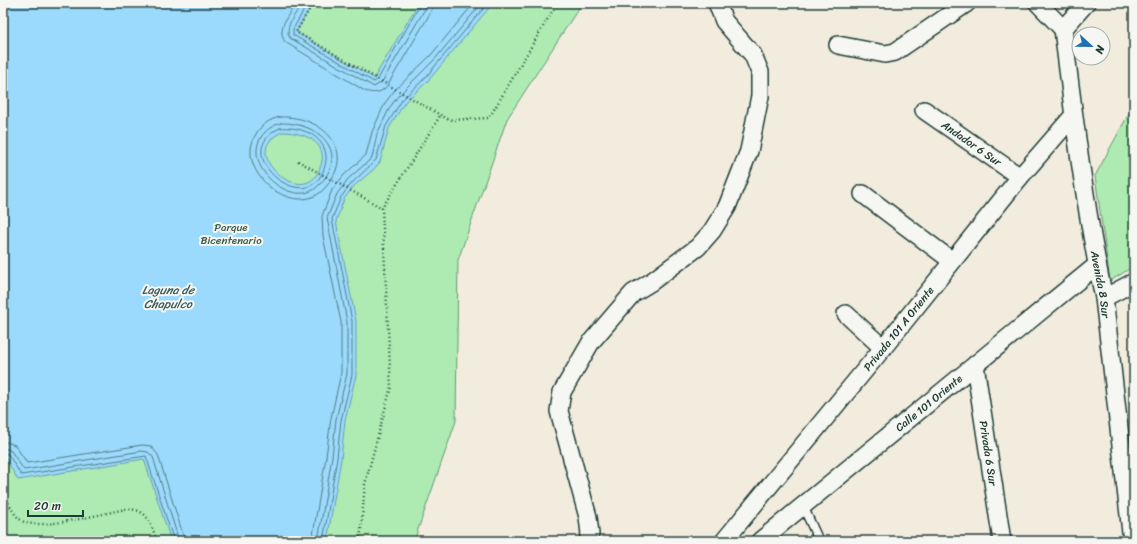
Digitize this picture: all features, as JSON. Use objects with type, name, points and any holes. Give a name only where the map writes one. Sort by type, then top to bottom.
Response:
[{"type":"street","points":[[588,541],[590,534],[588,517],[559,411],[562,392],[591,342],[633,293],[651,282],[698,247],[712,232],[727,207],[749,151],[760,96],[760,72],[753,55],[724,21],[717,3]]},
{"type":"street","points":[[838,45],[885,54],[895,52],[967,3]]},
{"type":"street","points":[[1038,3],[1063,28],[1086,3]]},
{"type":"street","name":"Avenida 8 Sur","points":[[1063,28],[1073,116],[1097,265],[1104,298],[1130,491],[1132,541]]},
{"type":"street","name":"Andador 6 Sur","points":[[924,110],[1020,177]]},
{"type":"street","name":"Privada 101 A Oriente","points":[[724,541],[883,348],[1020,177],[1073,116]]},
{"type":"street","points":[[863,194],[952,261]]},
{"type":"street","name":"Calle 101 Oriente","points":[[760,541],[1097,265]]},
{"type":"street","points":[[1104,298],[1134,282]]},
{"type":"street","points":[[846,314],[883,348]]},
{"type":"street","name":"Privada 6 Sur","points":[[975,365],[1002,541]]},
{"type":"lane","points":[[803,506],[819,541]]},
{"type":"path","points":[[313,3],[296,32],[449,120],[489,118],[557,3]]},
{"type":"path","points":[[360,541],[365,484],[391,387],[382,208],[440,116]]},
{"type":"path","points":[[298,161],[382,208]]},
{"type":"path","points":[[3,492],[14,513],[24,522],[34,524],[57,523],[126,509],[137,509],[147,516],[157,541]]},
{"type":"green space","name":"Laguna de Chapulco","points":[[3,3],[582,3],[507,119],[458,260],[456,421],[414,541],[3,541]]},
{"type":"green space","points":[[1134,104],[1134,266],[1110,281],[1095,176]]},
{"type":"water","name":"Laguna de Chapulco","points":[[3,3],[313,3],[296,32],[374,78],[418,4],[417,3],[493,3],[428,81],[405,102],[389,128],[380,162],[354,186],[344,199],[336,221],[356,321],[356,375],[345,420],[341,459],[327,541],[171,541],[144,459],[18,480],[3,454]],"holes":[[[282,132],[300,134],[309,138],[320,148],[322,155],[321,164],[317,174],[308,182],[298,183],[286,180],[276,172],[269,162],[266,151],[270,141]]]},
{"type":"park label","name":"Parque Bicentenario","points":[[231,233]]}]
